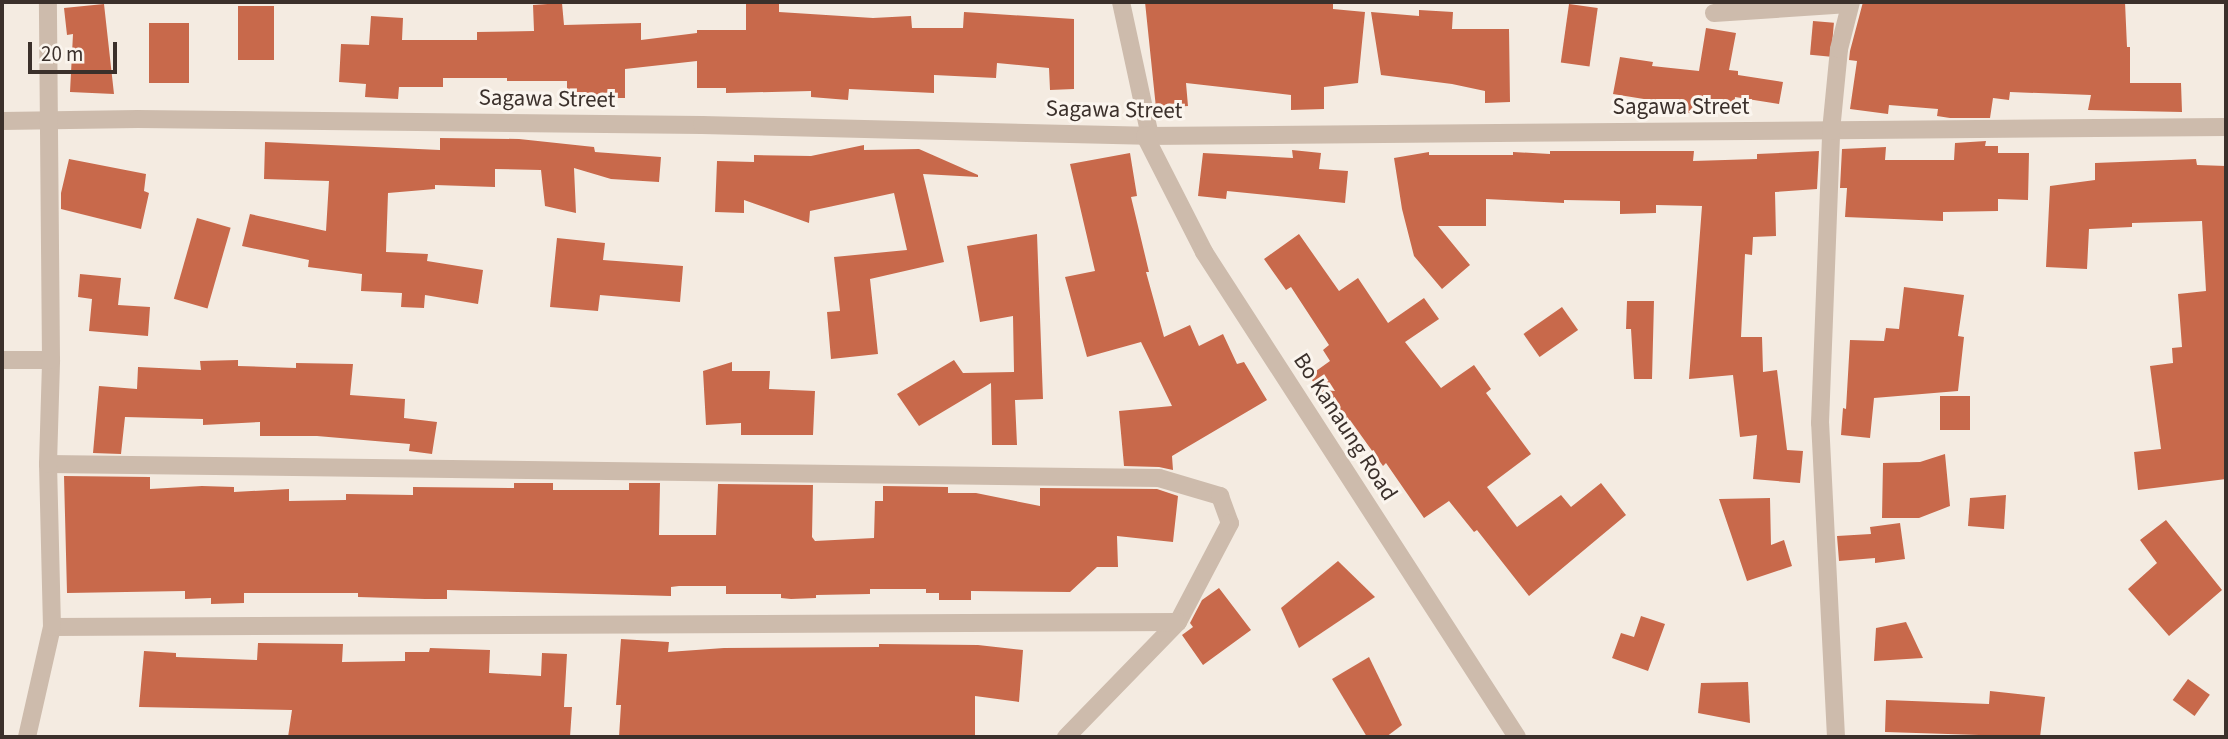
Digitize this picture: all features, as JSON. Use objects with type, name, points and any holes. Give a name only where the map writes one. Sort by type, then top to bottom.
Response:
[{"type":"street","points":[[27,737],[52,627],[48,464],[51,360],[48,2]]},
{"type":"street","name":"Bo Kanaung Road","points":[[1121,2],[1147,136],[1204,252],[1517,737]]},
{"type":"street","points":[[1714,13],[1783,5],[1850,3],[1839,49],[1831,131],[1820,423],[1836,737]]},
{"type":"street","name":"Sagawa Street","points":[[2,121],[49,123],[138,119],[702,125],[1147,136],[2226,127]]},
{"type":"street","points":[[2,359],[51,360]]},
{"type":"street","points":[[48,464],[1158,478],[1220,496],[1230,523],[1178,622],[1066,737]]},
{"type":"street","points":[[52,627],[1178,622]]},
{"type":"building","points":[[746,2],[779,2],[779,12],[873,18],[911,16],[912,28],[963,28],[964,12],[1074,19],[1074,89],[1050,90],[1049,68],[997,63],[996,78],[934,75],[934,93],[849,89],[848,100],[811,97],[811,91],[726,93],[726,88],[697,88],[697,61],[625,69],[625,98],[567,98],[567,81],[443,78],[443,87],[399,87],[398,99],[365,97],[366,84],[339,82],[341,44],[369,45],[371,16],[403,18],[402,40],[477,40],[477,32],[534,31],[533,5],[562,3],[564,25],[641,23],[641,40],[697,33],[697,30],[746,30]]},
{"type":"building","points":[[1145,2],[1333,2],[1333,9],[1365,12],[1358,83],[1324,87],[1324,109],[1291,110],[1291,95],[1186,83],[1188,106],[1156,108]]},
{"type":"building","points":[[1863,2],[2125,2],[2127,47],[2130,47],[2130,83],[2181,83],[2182,112],[2088,110],[2091,95],[2010,92],[2009,100],[1993,98],[1990,118],[1950,118],[1937,116],[1938,109],[1889,105],[1888,114],[1850,109],[1857,61],[1849,60],[1850,51]]},
{"type":"building","points":[[104,4],[114,94],[70,92],[73,34],[67,35],[64,8]]},
{"type":"building","points":[[1569,4],[1598,8],[1590,66],[1561,62]]},
{"type":"building","points":[[238,6],[274,6],[274,60],[238,60]]},
{"type":"building","points":[[1419,10],[1453,12],[1452,29],[1509,29],[1510,102],[1485,103],[1485,91],[1381,75],[1371,12],[1419,16]]},
{"type":"building","points":[[1813,21],[1834,23],[1831,57],[1810,55]]},
{"type":"building","points":[[149,23],[189,23],[189,83],[149,83]]},
{"type":"building","points":[[1706,28],[1736,33],[1729,70],[1738,71],[1738,75],[1783,82],[1779,104],[1735,97],[1734,112],[1695,109],[1695,114],[1649,106],[1650,100],[1613,94],[1620,57],[1653,62],[1652,66],[1699,71]]},
{"type":"building","points":[[440,138],[519,139],[594,147],[595,152],[661,157],[659,182],[611,179],[574,168],[576,213],[545,206],[541,170],[495,169],[495,187],[435,185],[435,189],[388,193],[386,252],[428,254],[427,261],[483,270],[478,304],[425,295],[424,308],[401,307],[402,293],[361,291],[362,274],[308,267],[309,260],[242,246],[250,214],[326,231],[329,181],[264,179],[265,142],[440,150]]},
{"type":"building","points":[[1986,141],[1985,146],[1998,146],[1998,153],[2029,153],[2028,200],[1998,199],[1998,211],[1943,212],[1943,221],[1845,217],[1847,188],[1840,188],[1842,149],[1886,147],[1885,160],[1954,160],[1955,143]]},
{"type":"building","points":[[864,145],[864,150],[919,149],[978,177],[923,174],[944,262],[870,279],[878,354],[831,359],[827,312],[840,311],[834,257],[907,250],[894,193],[810,211],[809,223],[744,200],[744,213],[715,212],[717,161],[754,162],[754,155],[811,156]]},
{"type":"building","points":[[1292,150],[1321,153],[1319,169],[1348,171],[1345,203],[1227,191],[1226,199],[1198,196],[1203,153],[1293,158]]},
{"type":"building","points":[[1550,151],[1694,151],[1693,161],[1757,159],[1757,154],[1819,151],[1817,189],[1775,192],[1776,236],[1753,237],[1752,255],[1745,254],[1741,337],[1762,337],[1763,372],[1777,370],[1787,450],[1803,451],[1800,483],[1753,479],[1757,435],[1740,437],[1733,375],[1689,379],[1702,206],[1656,205],[1656,213],[1620,214],[1620,201],[1564,200],[1564,203],[1486,199],[1486,226],[1438,226],[1470,265],[1442,289],[1414,256],[1402,209],[1394,158],[1429,152],[1429,155],[1513,155],[1513,152],[1550,154]]},
{"type":"building","points":[[1130,153],[1137,196],[1131,197],[1149,272],[1146,272],[1164,337],[1190,325],[1199,346],[1223,334],[1237,364],[1244,362],[1267,400],[1172,456],[1173,470],[1124,466],[1119,411],[1172,406],[1141,342],[1087,357],[1065,277],[1095,271],[1070,164]]},
{"type":"building","points":[[69,159],[146,174],[144,191],[149,193],[141,229],[61,209],[61,193]]},
{"type":"building","points":[[2196,159],[2197,165],[2226,166],[2226,479],[2138,490],[2134,452],[2161,449],[2150,366],[2173,363],[2172,348],[2182,347],[2178,294],[2206,291],[2202,221],[2132,223],[2132,227],[2089,229],[2087,269],[2046,267],[2050,186],[2095,180],[2095,163]]},
{"type":"building","points":[[197,218],[231,228],[207,308],[174,299]]},
{"type":"building","points":[[1037,234],[1043,399],[1015,400],[1017,445],[992,445],[991,383],[919,426],[897,394],[954,360],[963,373],[1014,372],[1013,316],[980,322],[967,246]]},
{"type":"building","points":[[1299,234],[1339,291],[1358,278],[1388,323],[1424,298],[1439,319],[1405,342],[1441,388],[1474,365],[1491,389],[1486,393],[1531,454],[1487,487],[1517,527],[1561,495],[1571,507],[1601,483],[1626,515],[1529,596],[1477,530],[1474,532],[1449,501],[1424,518],[1386,463],[1383,466],[1350,420],[1344,424],[1309,376],[1330,361],[1323,350],[1329,345],[1291,287],[1286,290],[1264,259]]},
{"type":"building","points":[[557,238],[605,243],[603,260],[683,266],[680,302],[600,295],[598,311],[550,307]]},
{"type":"building","points":[[80,274],[121,278],[118,305],[150,307],[148,336],[89,331],[92,299],[78,297]]},
{"type":"building","points":[[1904,287],[1964,295],[1958,336],[1964,337],[1958,391],[1874,398],[1870,438],[1841,435],[1843,408],[1846,409],[1850,340],[1884,341],[1886,328],[1899,329]]},
{"type":"building","points":[[1627,301],[1654,301],[1652,379],[1634,379],[1631,329],[1626,329]]},
{"type":"building","points":[[1562,307],[1578,330],[1540,357],[1523,334]]},
{"type":"building","points":[[238,360],[238,366],[296,368],[296,363],[353,364],[350,395],[405,399],[404,418],[437,422],[432,454],[409,451],[410,444],[317,436],[260,436],[260,422],[203,425],[203,419],[125,417],[121,454],[93,453],[99,386],[137,389],[138,367],[201,370],[200,361]]},
{"type":"building","points":[[732,362],[732,371],[770,371],[769,389],[815,391],[813,435],[741,435],[741,423],[706,425],[703,371]]},
{"type":"building","points":[[1940,396],[1970,396],[1970,430],[1940,430]]},
{"type":"building","points":[[1945,454],[1950,506],[1919,518],[1882,518],[1883,463],[1920,462]]},
{"type":"building","points":[[64,476],[150,477],[150,489],[234,487],[234,492],[289,489],[289,501],[346,500],[346,494],[413,495],[413,487],[514,488],[514,483],[553,483],[553,490],[629,490],[629,483],[660,483],[659,535],[716,535],[718,484],[813,485],[812,537],[815,541],[874,538],[875,501],[883,501],[883,486],[948,487],[948,493],[976,493],[1040,506],[1040,488],[1157,489],[1178,496],[1173,542],[1117,536],[1118,567],[1097,567],[1070,592],[971,591],[971,600],[939,600],[939,593],[926,593],[926,589],[870,589],[870,594],[816,595],[816,598],[791,599],[781,598],[781,594],[726,594],[726,586],[679,586],[671,587],[671,596],[447,590],[447,599],[425,599],[358,597],[358,593],[244,593],[244,603],[211,604],[211,598],[185,599],[185,591],[67,593]]},
{"type":"building","points":[[2006,495],[2004,529],[1968,526],[1970,498]]},
{"type":"building","points":[[1770,498],[1771,545],[1784,540],[1792,566],[1747,581],[1719,499]]},
{"type":"building","points":[[2166,520],[2222,590],[2169,636],[2128,589],[2157,563],[2140,540]]},
{"type":"building","points":[[1900,523],[1905,559],[1875,563],[1875,558],[1839,561],[1837,536],[1871,534],[1870,527]]},
{"type":"building","points":[[1338,561],[1375,597],[1299,648],[1281,608]]},
{"type":"building","points":[[1219,588],[1251,630],[1203,665],[1182,635],[1193,627],[1190,623],[1202,600]]},
{"type":"building","points":[[1641,616],[1665,624],[1648,671],[1612,658],[1621,633],[1634,637]]},
{"type":"building","points":[[1906,622],[1923,658],[1874,661],[1876,628]]},
{"type":"building","points":[[621,639],[669,642],[668,652],[724,648],[879,647],[879,644],[978,645],[1023,650],[1019,702],[975,696],[975,737],[619,737],[621,705],[616,705]]},
{"type":"building","points":[[258,643],[343,644],[342,662],[405,661],[405,652],[429,652],[430,648],[490,650],[489,673],[541,676],[542,653],[567,654],[564,707],[572,707],[570,737],[288,737],[292,710],[139,707],[144,651],[176,653],[176,657],[257,660]]},
{"type":"building","points":[[1369,657],[1402,725],[1386,737],[1367,737],[1332,679]]},
{"type":"building","points":[[2188,679],[2210,695],[2195,716],[2173,700]]},
{"type":"building","points":[[1748,682],[1750,723],[1698,713],[1701,683]]},
{"type":"building","points":[[1990,691],[2045,697],[2040,737],[1885,732],[1886,700],[1989,704]]}]
